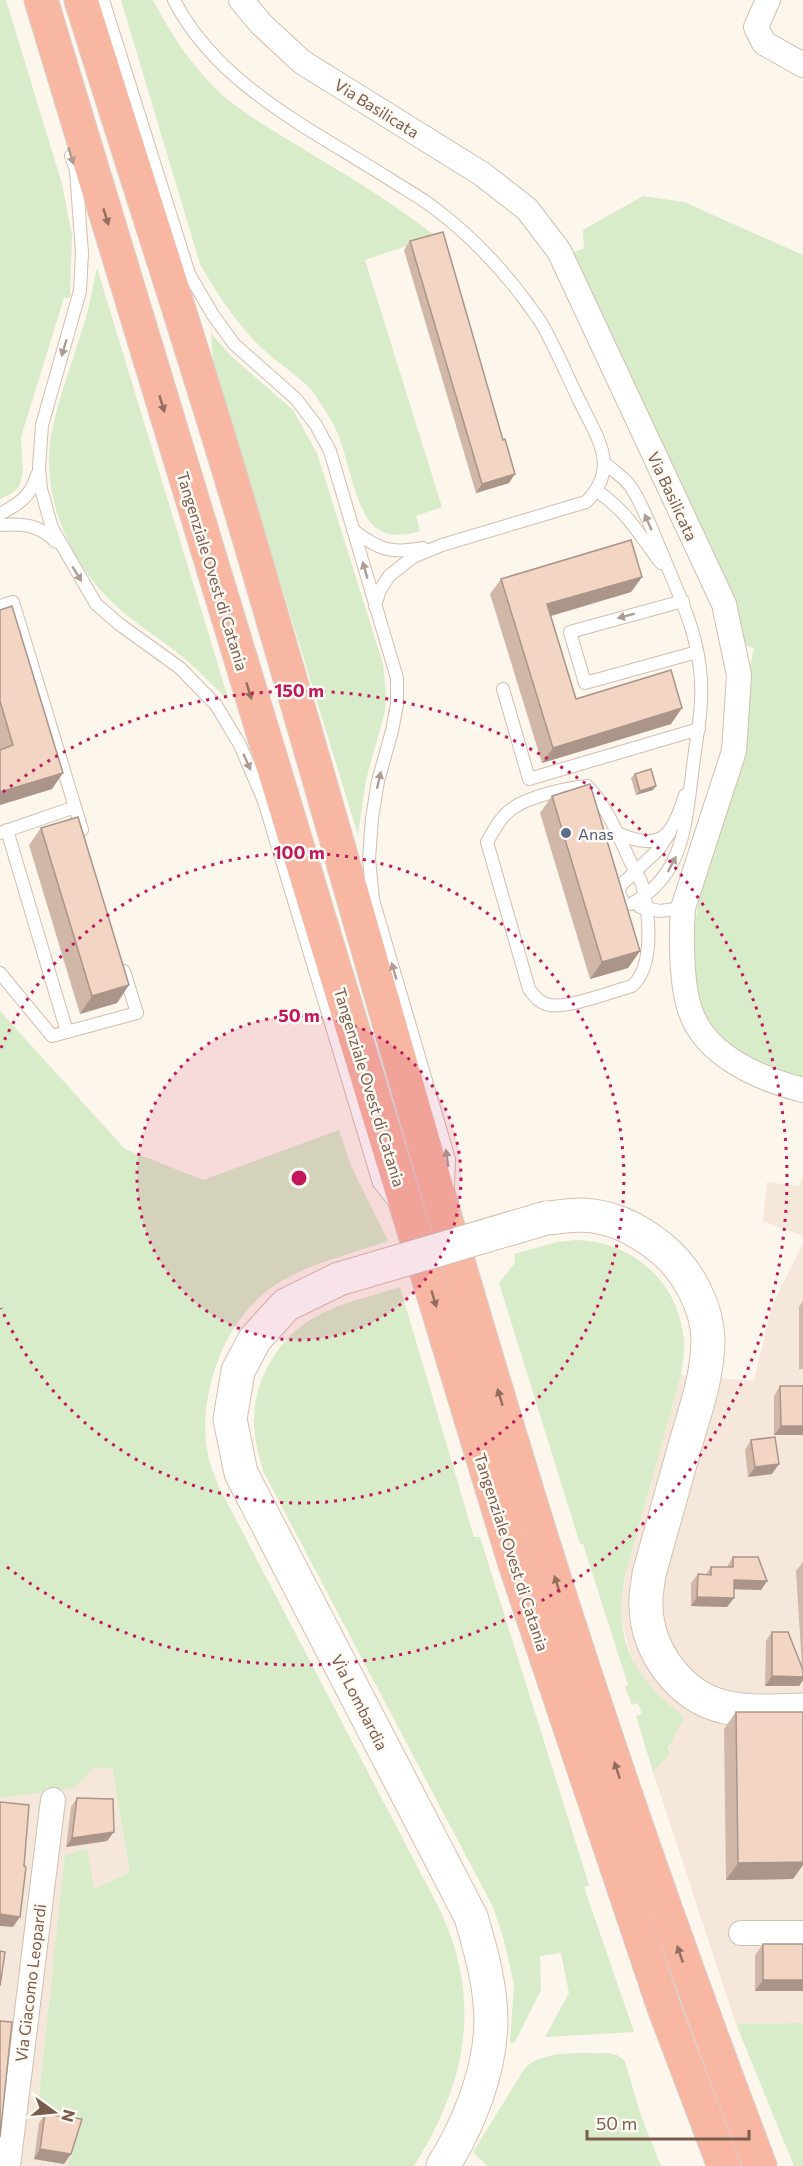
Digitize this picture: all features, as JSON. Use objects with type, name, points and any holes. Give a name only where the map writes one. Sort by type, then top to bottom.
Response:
[{"type":"highway","name":"Tangenziale Ovest di Catania","points":[[41,0],[514,1561],[663,2005],[724,2166]]},
{"type":"highway","name":"Tangenziale Ovest di Catania","points":[[81,0],[237,497],[546,1551],[618,1774],[694,1993],[760,2166]]},
{"type":"highway","points":[[694,1993],[776,2166]]},
{"type":"street","name":"Via Basilicata","points":[[241,0],[261,24],[302,62],[482,174],[527,209],[559,251],[724,604],[739,675],[734,751],[683,908],[681,933],[690,1009],[698,1027],[723,1056],[762,1076],[803,1090]]},
{"type":"street","points":[[768,0],[756,27],[764,43],[803,65]]},
{"type":"street","name":"Via Lombardia","points":[[443,2166],[468,2117],[486,2056],[491,2022],[488,1985],[481,1950],[471,1917],[241,1473],[230,1419],[238,1371],[255,1339],[286,1305],[339,1279],[546,1218],[583,1215],[608,1219],[629,1227],[650,1239],[669,1255],[686,1275],[703,1314],[708,1337],[702,1389],[649,1574],[645,1606],[656,1652],[672,1675],[706,1700],[723,1707],[751,1711],[803,1710]]},
{"type":"street","name":"Via Giacomo Leopardi","points":[[8,2166],[53,1800]]},
{"type":"street","points":[[741,1933],[803,1933]]},
{"type":"lane","points":[[103,0],[189,274],[213,315],[234,344],[297,399],[316,425],[330,451],[397,678],[397,704],[378,781],[369,859],[373,900],[450,1159],[446,1216]]},
{"type":"lane","points":[[174,0],[195,33],[215,57],[241,82],[276,107],[431,205],[478,244],[502,270],[542,325],[603,448],[602,478],[597,491],[586,502],[442,545],[413,557],[389,576],[380,590],[375,606]]},
{"type":"lane","points":[[69,147],[75,170],[82,253],[80,291],[42,424],[39,468],[41,489],[52,528],[96,604],[119,624],[180,668],[216,705],[240,745],[264,801],[380,1183],[413,1229]]},
{"type":"lane","points":[[604,464],[621,476],[631,488],[648,519],[683,601],[697,652],[702,706],[688,813],[676,856],[669,871],[645,903]]},
{"type":"lane","points":[[0,514],[26,499],[34,485],[39,468]]},
{"type":"lane","points":[[597,491],[614,503],[630,520],[671,576]]},
{"type":"lane","points":[[0,525],[34,526],[48,534],[63,549]]},
{"type":"lane","points":[[353,530],[371,544],[386,550],[401,552],[442,545]]},
{"type":"lane","points":[[683,601],[570,632],[585,683],[697,652]]},
{"type":"lane","points":[[0,606],[13,602],[85,842]]},
{"type":"lane","points":[[503,689],[529,779],[699,729]]},
{"type":"lane","points":[[683,908],[660,911],[645,903],[625,903],[619,894],[620,886],[659,849],[670,832],[692,773]]},
{"type":"lane","points":[[587,786],[594,793],[617,833],[642,885],[645,903],[649,952],[638,980],[632,986],[560,1007],[547,1005],[536,999],[529,988],[487,842],[501,819],[512,808],[524,802],[587,786]]},
{"type":"lane","points":[[67,1032],[3,831],[75,807]]},
{"type":"lane","points":[[617,833],[634,841],[650,842],[670,832]]},
{"type":"lane","points":[[0,973],[52,1036],[137,1013],[120,956]]},
{"type":"shaded area","points":[[803,1176],[803,1236],[763,1221],[767,1182],[800,1186]]},
{"type":"shaded area","points":[[803,1243],[803,2023],[736,2024],[653,1772],[670,1754],[663,1700],[638,1671],[630,1653],[621,1618],[622,1597],[625,1576],[681,1375],[754,1381],[772,1306]]},
{"type":"shaded area","points":[[94,1768],[112,1768],[130,1872],[94,1889],[37,2116],[81,2126],[67,2166],[0,2166],[0,1798],[74,1788]]},
{"type":"green space","points":[[0,0],[6,0],[62,184],[72,235],[70,298],[64,298],[21,437],[23,471],[19,487],[0,499]]},
{"type":"green space","points":[[121,0],[153,0],[174,37],[191,60],[227,99],[244,112],[382,198],[435,236],[365,260],[442,507],[416,516],[420,531],[395,535],[384,532],[373,525],[361,507],[335,428],[314,393],[265,351],[237,321],[200,264]]},
{"type":"green space","points":[[643,196],[684,202],[803,255],[803,1081],[762,1068],[712,1033],[698,999],[694,965],[695,924],[702,880],[754,648],[743,645],[570,254],[584,248],[583,230]]},
{"type":"green space","points":[[97,268],[229,701],[186,659],[114,604],[84,568],[61,525],[50,479],[49,455],[52,431],[63,388],[88,311]]},
{"type":"green space","points":[[211,333],[231,356],[293,410],[317,453],[383,664],[385,711],[366,780],[358,835],[213,363]]},
{"type":"green space","points":[[0,1011],[125,1149],[203,1180],[339,1130],[351,1166],[388,1241],[303,1270],[277,1284],[259,1298],[243,1315],[219,1357],[211,1380],[205,1428],[208,1454],[218,1485],[441,1912],[454,1946],[461,1976],[464,2005],[464,2033],[460,2060],[442,2114],[414,2166],[67,2166],[81,2126],[37,2116],[65,1855],[87,1849],[94,1889],[130,1872],[112,1768],[94,1768],[74,1788],[0,1798]]},
{"type":"green space","points":[[575,1240],[614,1247],[631,1255],[646,1266],[660,1279],[670,1295],[678,1313],[684,1338],[681,1375],[625,1576],[622,1600],[622,1621],[631,1656],[652,1687],[684,1717],[668,1748],[670,1754],[653,1772],[636,1716],[642,1714],[638,1703],[632,1705],[625,1687],[628,1685],[583,1544],[580,1544],[499,1283],[515,1263],[514,1254],[557,1242]]},
{"type":"green space","points":[[400,1287],[474,1537],[480,1537],[589,1885],[584,1887],[634,2032],[545,2037],[569,1993],[561,1953],[540,1956],[541,1990],[515,2042],[510,2043],[514,1984],[503,1937],[492,1905],[263,1471],[255,1435],[256,1400],[268,1366],[278,1351],[302,1325],[317,1316],[347,1303]]},
{"type":"green space","points":[[803,2023],[803,2166],[794,2166],[736,2024]]},
{"type":"green space","points":[[608,2053],[617,2055],[625,2061],[640,2113],[661,2166],[487,2166],[473,2152],[525,2068],[533,2062],[553,2055]]},
{"type":"building","points":[[443,232],[503,440],[505,439],[515,474],[482,484],[410,241]]},
{"type":"building","points":[[631,540],[642,577],[547,604],[576,699],[671,670],[682,708],[553,748],[501,579]]},
{"type":"building","points":[[12,606],[63,773],[0,792],[0,750],[13,745],[0,701],[0,610]]},
{"type":"building","points":[[651,769],[656,786],[640,791],[635,774]]},
{"type":"building","points":[[590,784],[640,951],[602,962],[552,796]]},
{"type":"building","points":[[78,817],[129,985],[92,996],[41,828]]},
{"type":"building","points":[[780,1386],[803,1386],[803,1426],[781,1426]]},
{"type":"building","points":[[775,1437],[779,1464],[755,1467],[751,1440]]},
{"type":"building","points":[[733,1557],[758,1557],[767,1581],[734,1580],[734,1598],[697,1597],[698,1574],[711,1575],[711,1567],[733,1567]]},
{"type":"building","points":[[772,1632],[788,1632],[803,1670],[803,1677],[772,1676]]},
{"type":"building","points":[[736,1712],[803,1712],[803,1862],[738,1863]]},
{"type":"building","points":[[77,1798],[113,1799],[114,1832],[72,1838]]},
{"type":"building","points":[[0,1802],[29,1805],[24,1866],[26,1867],[20,1917],[0,1914]]},
{"type":"building","points":[[763,1944],[803,1944],[803,1980],[763,1980]]},
{"type":"building","points":[[0,1951],[5,1952],[0,1986]]},
{"type":"building","points":[[0,2021],[12,2022],[0,2137]]},
{"type":"building","points":[[45,2114],[82,2119],[71,2154],[40,2149]]},
{"type":"place","name":"Anas","points":[[566,833]]}]
